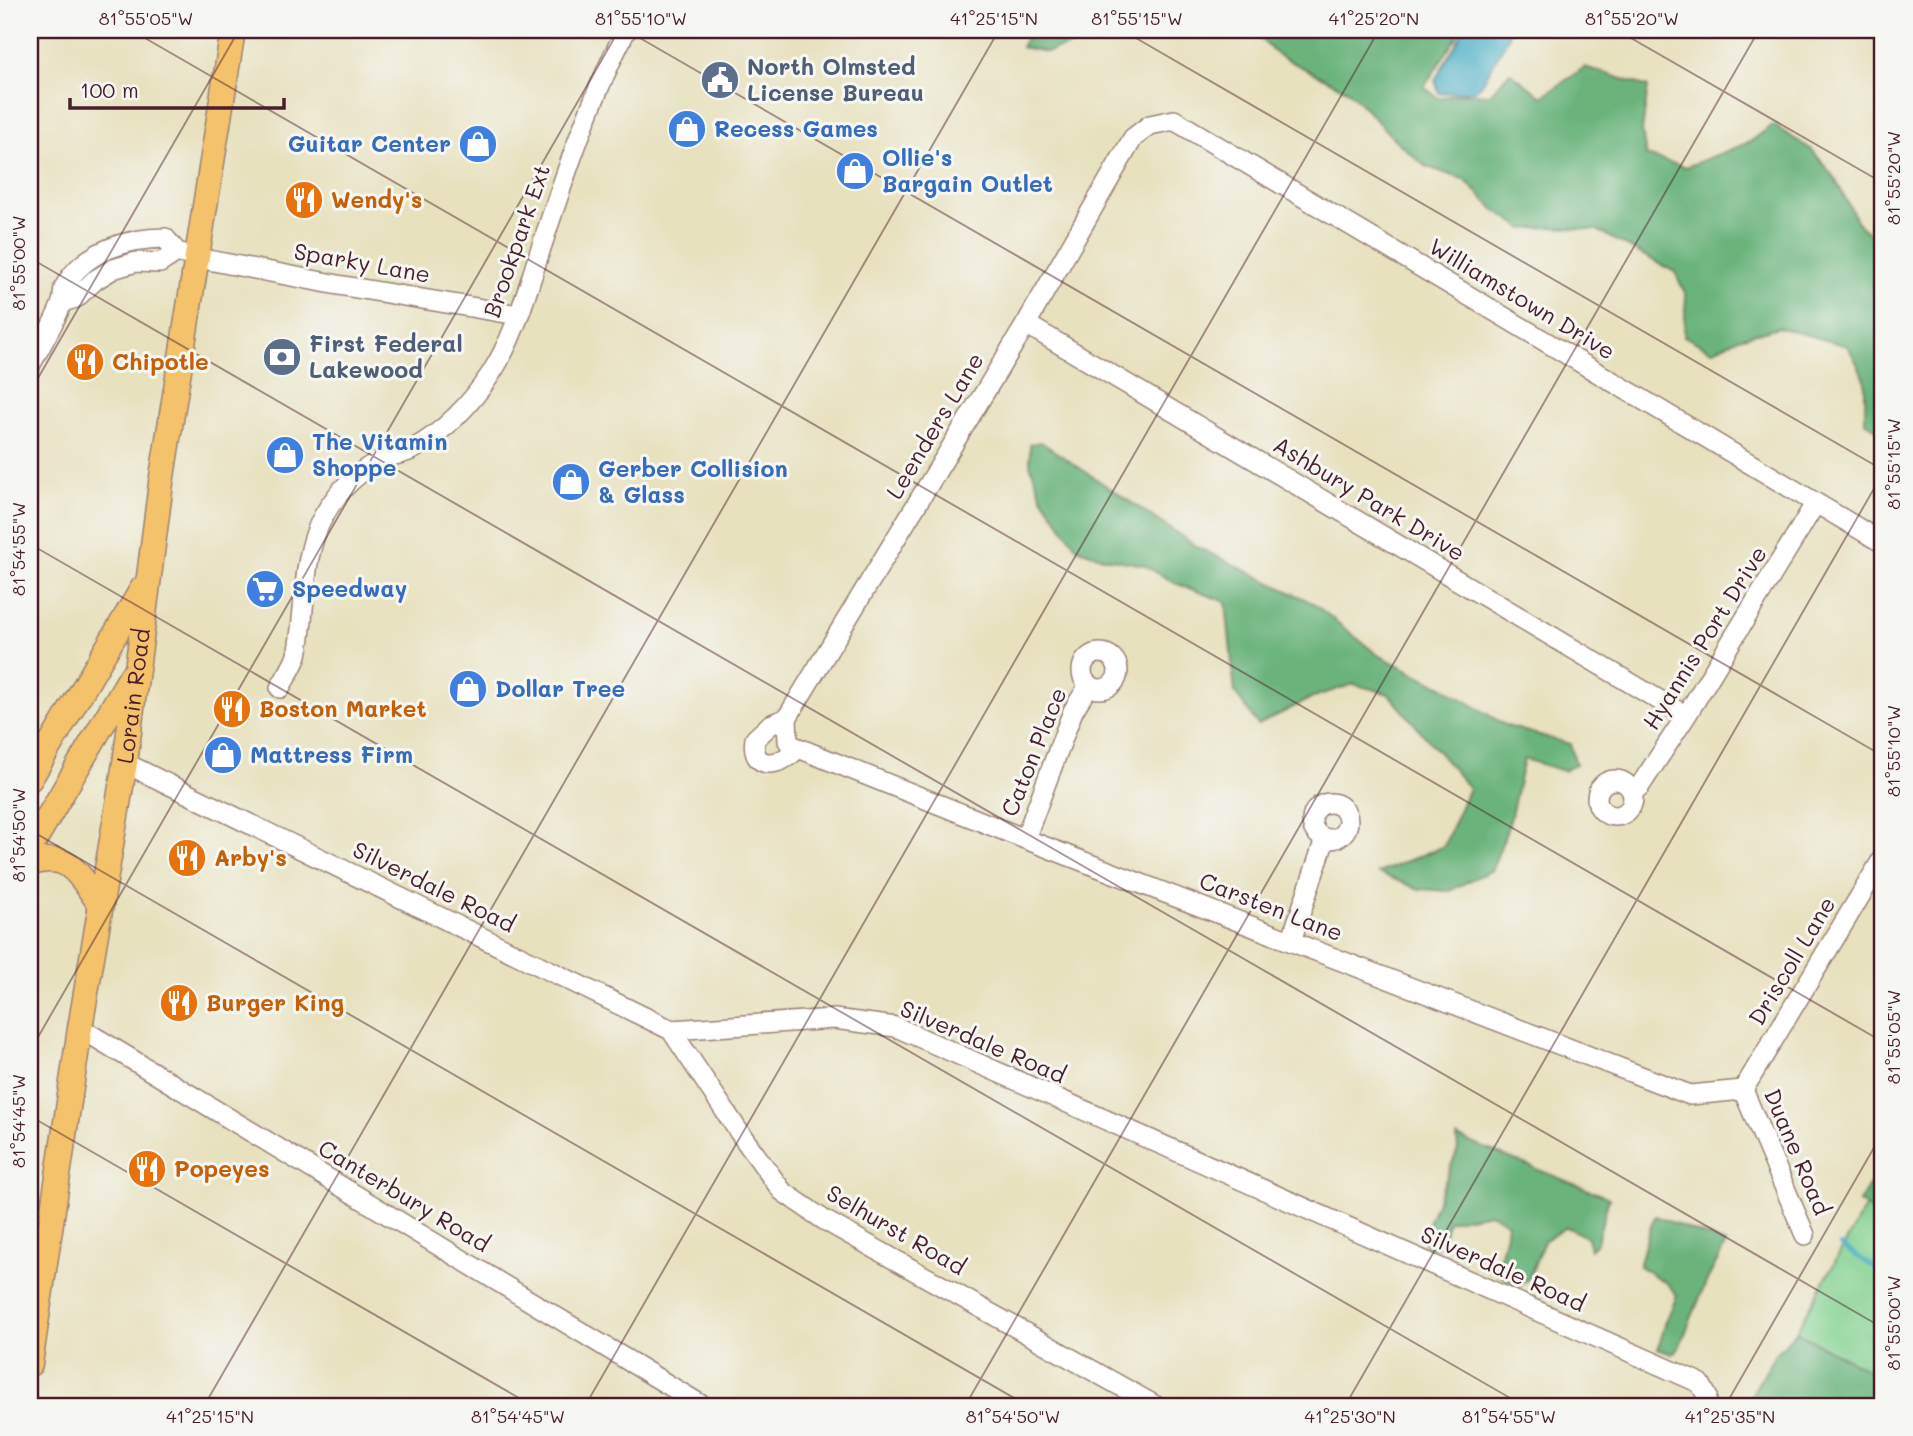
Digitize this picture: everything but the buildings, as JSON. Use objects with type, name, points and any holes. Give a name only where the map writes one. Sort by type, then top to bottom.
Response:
[{"type":"main road","name":"Lorain Road","points":[[30,1364],[80,1028],[125,764],[188,255],[233,30]]},
{"type":"main road","points":[[30,779],[148,580]]},
{"type":"main road","points":[[30,848],[137,666]]},
{"type":"main road","points":[[30,864],[59,859],[75,869],[101,906]]},
{"type":"street","name":"Brookpark Ext","points":[[280,688],[296,658],[305,583],[323,516],[339,492],[356,477],[382,460],[416,448],[441,430],[465,409],[492,371],[518,315],[579,134],[626,30]]},
{"type":"street","name":"Williamstown Drive","points":[[1133,138],[1150,125],[1174,120],[1883,544]]},
{"type":"street","name":"Leenders Lane","points":[[787,718],[1026,324],[1133,138]]},
{"type":"street","name":"Sparky Lane","points":[[30,366],[62,302],[63,289],[78,270],[107,249],[140,239],[165,237],[188,255],[348,287],[518,315]]},
{"type":"street","name":"Ashbury Park Drive","points":[[1026,324],[1686,716]]},
{"type":"street","name":"Hyannis Port Drive","points":[[1632,793],[1640,786],[1686,716],[1815,504]]},
{"type":"street","name":"Caton Place","points":[[1025,839],[1073,711],[1089,685]]},
{"type":"street","points":[[787,718],[793,745],[782,762],[773,764],[762,760],[756,753],[755,738],[762,730],[787,718]]},
{"type":"street","name":"Carsten Lane","points":[[793,745],[1025,839],[1690,1095],[1743,1090]]},
{"type":"street","name":"Silverdale Road","points":[[125,764],[671,1030],[834,1019],[896,1027],[1700,1383],[1707,1396],[1705,1406]]},
{"type":"street","points":[[1291,941],[1325,839]]},
{"type":"street","name":"Driscoll Lane","points":[[1743,1090],[1883,858]]},
{"type":"street","name":"Canterbury Road","points":[[80,1028],[703,1406]]},
{"type":"street","name":"Selhurst Road","points":[[671,1030],[782,1191],[824,1220],[1156,1406]]},
{"type":"street","name":"Duane Road","points":[[1743,1090],[1805,1235]]},
{"type":"green space","points":[[1031,30],[1101,30],[1092,39],[1047,52],[1021,47]]},
{"type":"green space","points":[[1252,30],[1461,30],[1424,87],[1438,98],[1464,93],[1489,95],[1510,72],[1542,97],[1585,67],[1648,87],[1642,131],[1646,156],[1686,167],[1750,142],[1773,125],[1812,150],[1834,177],[1860,226],[1883,245],[1883,433],[1865,422],[1865,379],[1848,346],[1778,327],[1739,338],[1712,351],[1684,336],[1686,295],[1675,272],[1597,230],[1552,227],[1524,229],[1494,209],[1465,180],[1425,166],[1392,137],[1349,91],[1276,54]]},
{"type":"green space","points":[[1041,442],[1199,548],[1313,603],[1378,655],[1446,689],[1507,726],[1570,744],[1576,764],[1564,771],[1524,759],[1509,824],[1492,870],[1448,891],[1419,889],[1378,873],[1444,846],[1469,788],[1389,694],[1354,684],[1313,697],[1258,725],[1235,693],[1226,602],[1175,583],[1144,565],[1101,557],[1077,548],[1042,497],[1030,464],[1030,444]]},
{"type":"green space","points":[[1457,1137],[1609,1198],[1597,1241],[1590,1250],[1587,1237],[1566,1227],[1544,1241],[1529,1278],[1518,1288],[1490,1267],[1501,1255],[1508,1223],[1490,1213],[1448,1221],[1443,1242],[1433,1250],[1424,1245],[1422,1238],[1458,1149]]},
{"type":"green space","points":[[1883,1163],[1883,1218],[1859,1202]]},
{"type":"green space","points":[[1866,1206],[1883,1218],[1883,1378],[1796,1332]]},
{"type":"green space","points":[[1655,1216],[1726,1244],[1707,1280],[1679,1348],[1672,1354],[1658,1349],[1677,1296],[1668,1284],[1639,1266]]},
{"type":"green space","points":[[1796,1332],[1883,1378],[1883,1406],[1745,1406],[1774,1356]]},
{"type":"water","points":[[1464,30],[1509,30],[1508,38],[1482,84],[1475,91],[1439,93],[1435,80]]},
{"type":"waterway","points":[[1840,1245],[1883,1273]]},
{"type":"place","name":"North Olmsted License Bureau","points":[[720,80]]},
{"type":"place","name":"Recess Games","points":[[687,129]]},
{"type":"place","name":"Guitar Center","points":[[478,144]]},
{"type":"place","name":"Ollie's Bargain Outlet","points":[[855,171]]},
{"type":"place","name":"Wendy's","points":[[304,200]]},
{"type":"place","name":"First Federal Lakewood","points":[[282,357]]},
{"type":"place","name":"Chipotle","points":[[85,362]]},
{"type":"place","name":"The Vitamin Shoppe","points":[[285,455]]},
{"type":"place","name":"Gerber Collision & Glass","points":[[571,482]]},
{"type":"place","name":"Speedway","points":[[265,589]]},
{"type":"place","name":"Dollar Tree","points":[[468,689]]},
{"type":"place","name":"Boston Market","points":[[232,709]]},
{"type":"place","name":"Mattress Firm","points":[[223,755]]},
{"type":"place","name":"Arby's","points":[[187,858]]},
{"type":"place","name":"Burger King","points":[[179,1003]]},
{"type":"place","name":"Popeyes","points":[[147,1169]]}]
